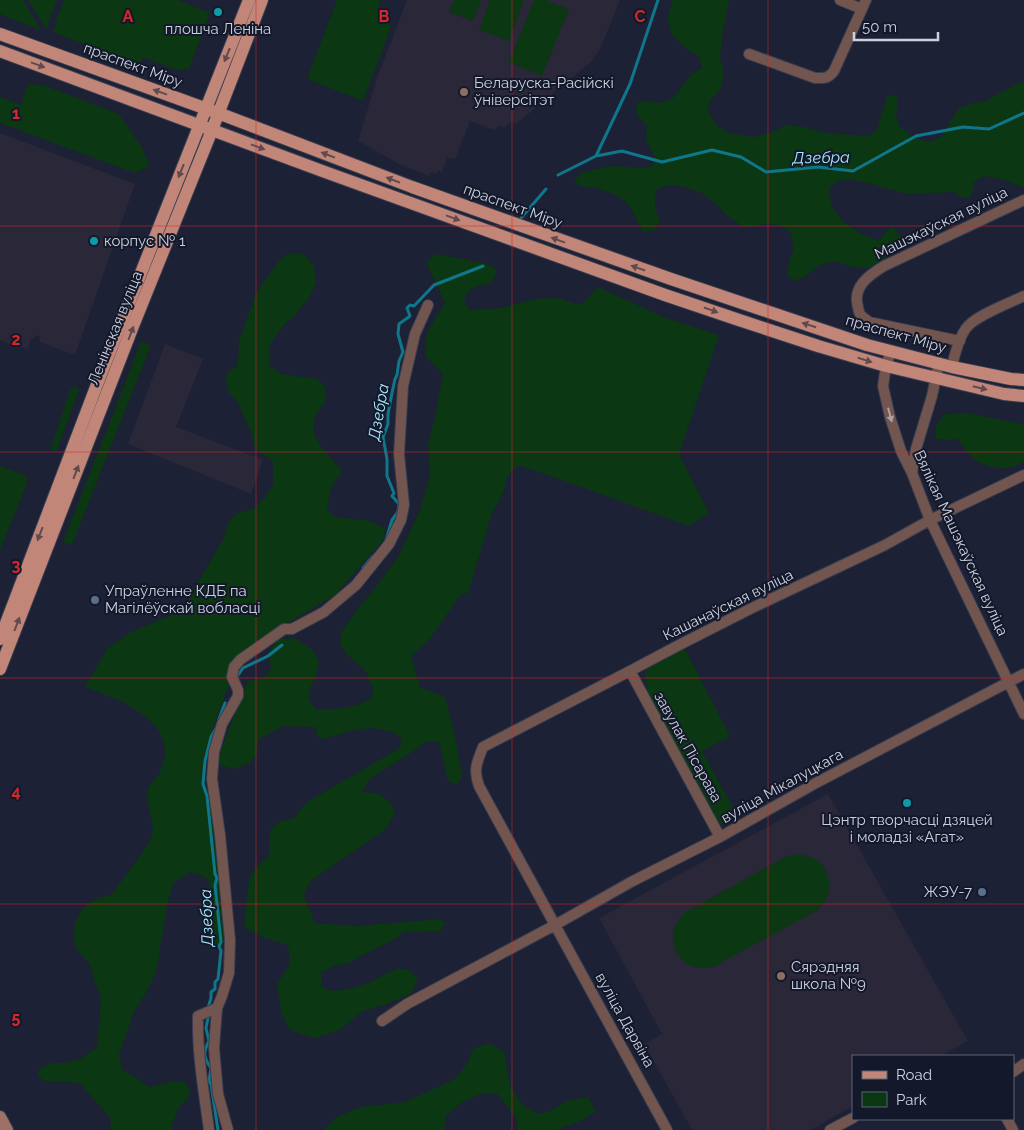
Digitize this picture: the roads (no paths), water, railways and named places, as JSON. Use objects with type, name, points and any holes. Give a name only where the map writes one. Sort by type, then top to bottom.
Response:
[{"type":"main road","name":"Ленінская вуліца","points":[[0,639],[101,374],[249,0]]},
{"type":"main road","name":"Ленінская вуліца","points":[[0,669],[262,0]]},
{"type":"main road","name":"праспект Міру","points":[[0,34],[604,256],[867,344],[945,365],[1024,380]]},
{"type":"main road","points":[[0,50],[212,130],[664,294],[818,346],[886,366],[1004,394],[1024,396]]},
{"type":"main road","points":[[0,1118],[7,1130]]},
{"type":"street","points":[[749,54],[815,78],[830,76],[864,5],[840,0]]},
{"type":"street","name":"Машэкаўская вуліца","points":[[960,341],[870,322],[860,314],[856,301],[857,293],[863,282],[872,273],[884,266],[1024,200]]},
{"type":"street","points":[[912,473],[916,449],[937,379],[955,353],[966,327],[975,319],[1024,296]]},
{"type":"street","points":[[228,1130],[218,1094],[214,1048],[217,1008],[229,973],[230,940],[219,825],[212,779],[214,752],[219,733],[238,696],[238,690],[232,677],[234,667],[240,660],[284,629],[292,629],[324,612],[356,585],[389,544],[401,520],[404,505],[399,454],[403,386],[416,334],[428,305]]},
{"type":"street","name":"Вялікая Машэкаўская вуліца","points":[[891,351],[886,366],[883,386],[890,417],[902,451],[930,520],[1024,714]]},
{"type":"street","points":[[902,451],[916,449]]},
{"type":"street","name":"Кашанаўская вуліца","points":[[479,786],[475,775],[477,760],[483,747],[752,608],[1024,476]]},
{"type":"street","name":"завулак Пісарава","points":[[630,671],[720,837]]},
{"type":"street","name":"вуліца Мікалуцкага","points":[[555,925],[631,882],[720,837],[1024,674]]},
{"type":"street","name":"вуліца Дарвіна","points":[[479,786],[668,1130]]},
{"type":"street","points":[[382,1021],[407,1004],[555,925]]},
{"type":"street","points":[[209,1130],[200,1057],[198,1016],[217,1008]]},
{"type":"street","points":[[830,1130],[852,1119]]},
{"type":"waterway","points":[[596,156],[630,84],[658,0]]},
{"type":"waterway","name":"Дзебра","points":[[558,175],[596,156],[622,151],[662,162],[712,150],[741,157],[766,172],[818,167],[853,171],[916,136],[963,127],[989,129],[1024,113]]},
{"type":"waterway","name":"Дзебра","points":[[521,218],[546,189]]},
{"type":"waterway","name":"Дзебра","points":[[386,540],[392,520],[398,512],[399,504],[392,496],[394,493],[387,476],[387,459],[383,437],[388,424],[392,393],[399,361],[403,352],[398,334],[399,324],[410,316],[407,308],[410,305],[414,306],[434,285],[483,266]]},
{"type":"waterway","name":"Дзебра","points":[[363,568],[373,556]]},
{"type":"waterway","name":"Дзебра","points":[[236,678],[243,668],[268,656],[282,645]]},
{"type":"waterway","name":"Дзебра","points":[[219,719],[225,703]]},
{"type":"waterway","name":"Дзебра","points":[[216,728],[211,737],[205,761],[203,784],[207,796],[215,874],[217,878],[215,885],[221,942],[219,946],[221,951],[218,979],[215,982],[215,989],[211,992],[208,1008],[206,1028],[209,1041],[205,1054],[206,1061],[211,1068],[209,1081],[218,1130]]},
{"type":"place","name":"плошча Леніна","points":[[218,12]]},
{"type":"place","name":"Беларуска-Расійскі ўніверсітэт","points":[[464,92]]},
{"type":"place","name":"корпус № 1","points":[[94,241]]},
{"type":"place","name":"Упраўленне КДБ па Магілёўскай вобласці","points":[[95,600]]},
{"type":"place","name":"Цэнтр творчасці дзяцей і моладзі «Агат»","points":[[907,803]]},
{"type":"place","name":"ЖЭУ-7","points":[[982,892]]},
{"type":"place","name":"Сярэдняя школа №9","points":[[781,976]]}]
